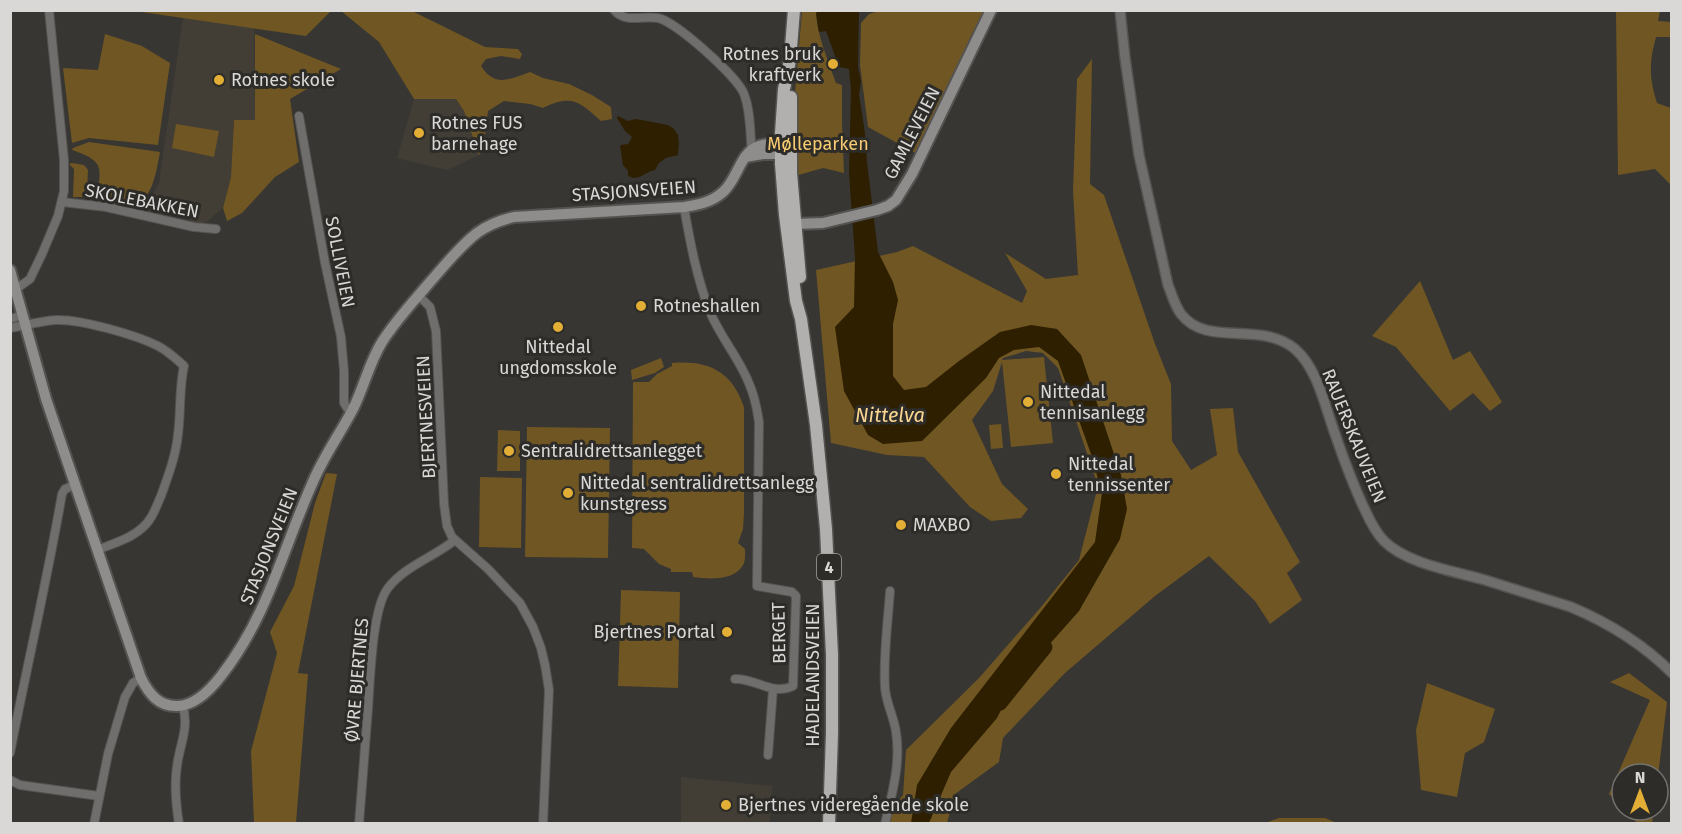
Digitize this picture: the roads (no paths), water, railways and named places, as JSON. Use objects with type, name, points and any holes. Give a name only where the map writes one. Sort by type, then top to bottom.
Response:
[{"type":"highway","name":"HADELANDSVEIEN","points":[[795,10],[784,149],[802,299],[801,320],[819,449],[829,568],[832,683],[830,821]]},
{"type":"main road","name":"GAMLEVEIEN","points":[[793,228],[812,229],[823,223],[888,206],[896,200],[912,174],[992,10]]},
{"type":"main road","points":[[750,154],[763,145],[784,149]]},
{"type":"main road","name":"STASJONSVEIEN","points":[[183,706],[201,697],[215,683],[234,659],[250,633],[277,577],[314,477],[352,411],[382,342],[463,246],[477,233],[498,221],[514,217],[684,207],[707,202],[722,193],[738,166],[750,154]]},
{"type":"main road","points":[[10,270],[46,399],[141,678],[147,690],[156,700],[166,705],[183,706]]},
{"type":"street","points":[[16,289],[30,279],[46,246],[62,202],[64,160],[49,10]]},
{"type":"street","points":[[614,10],[624,18],[650,17],[666,21],[722,66],[737,82],[745,95],[750,154]]},
{"type":"street","name":"RAUERSKAUVEIEN","points":[[1120,10],[1128,81],[1144,178],[1168,285],[1181,314],[1191,323],[1213,332],[1261,334],[1274,337],[1286,342],[1304,358],[1316,381],[1354,487],[1378,533],[1391,547],[1409,558],[1585,613],[1632,639],[1671,674]]},
{"type":"street","name":"SOLLIVEIEN","points":[[299,116],[312,197],[341,337],[344,403],[352,411]]},
{"type":"street","name":"SKOLEBAKKEN","points":[[62,202],[100,206],[216,229]]},
{"type":"street","name":"BERGET","points":[[684,207],[697,268],[710,312],[748,380],[755,399],[759,422],[757,586],[792,592],[796,596],[793,686],[782,690],[773,689],[735,679]]},
{"type":"street","name":"BJERTNESVEIEN","points":[[419,296],[430,307],[435,326],[445,513],[449,531],[455,540]]},
{"type":"street","points":[[10,319],[63,320],[106,328],[160,346],[184,366],[175,455],[154,511],[147,523],[139,530],[97,550]]},
{"type":"street","points":[[10,328],[25,320]]},
{"type":"street","points":[[10,753],[62,494],[65,489],[75,485]]},
{"type":"street","points":[[455,540],[488,569],[520,603],[541,648],[547,671],[549,697],[543,824]]},
{"type":"street","name":"ØVRE BJERTNES","points":[[359,824],[375,630],[381,600],[387,589],[398,578],[455,540]]},
{"type":"street","points":[[885,824],[895,778],[897,750],[896,734],[886,699],[885,684],[890,591]]},
{"type":"street","points":[[94,824],[108,754],[127,691],[141,678]]},
{"type":"street","name":"BERGET","points":[[768,755],[773,689]]},
{"type":"street","points":[[179,824],[176,778],[186,724],[183,706]]},
{"type":"street","points":[[10,780],[20,784],[99,796]]},
{"type":"water","name":"Nittelva","points":[[817,11],[862,11],[859,12],[858,67],[861,81],[859,95],[878,252],[893,282],[898,300],[893,324],[893,376],[904,390],[926,387],[1000,332],[1031,325],[1057,329],[1081,355],[1121,475],[1127,509],[1120,539],[1079,611],[1015,683],[997,718],[951,772],[929,823],[911,823],[917,785],[951,728],[1095,542],[1102,493],[1091,454],[1058,361],[1039,347],[1014,350],[999,358],[986,378],[922,441],[883,444],[868,435],[844,391],[835,327],[854,307],[855,257],[849,173],[851,90],[849,69],[839,67],[826,31],[819,32]]},
{"type":"water","points":[[618,116],[628,121],[636,119],[668,125],[678,135],[678,155],[666,158],[655,170],[642,176],[632,178],[628,176],[628,171],[623,165],[620,146],[628,144],[632,137],[625,131]]},
{"type":"waterway","name":"Nittelva","points":[[1000,703],[1045,647]]},
{"type":"place","name":"Rotnes bruk kraftverk","points":[[833,64]]},
{"type":"place","name":"Rotnes skole","points":[[219,80]]},
{"type":"place","name":"Rotnes FUS barnehage","points":[[419,133]]},
{"type":"place","name":"Rotneshallen","points":[[641,306]]},
{"type":"place","name":"Nittedal ungdomsskole","points":[[558,327]]},
{"type":"place","name":"Nittedal tennisanlegg","points":[[1028,402]]},
{"type":"place","name":"Sentralidrettsanlegget","points":[[509,451]]},
{"type":"place","name":"Nittedal tennissenter","points":[[1056,474]]},
{"type":"place","name":"Nittedal sentralidrettsanlegg kunstgress","points":[[568,493]]},
{"type":"place","name":"MAXBO","points":[[901,525]]},
{"type":"place","name":"Bjertnes Portal","points":[[727,632]]},
{"type":"place","name":"Bjertnes videregående skole","points":[[726,805]]},
{"type":"park label","name":"Mølleparken","points":[[818,144]]}]
